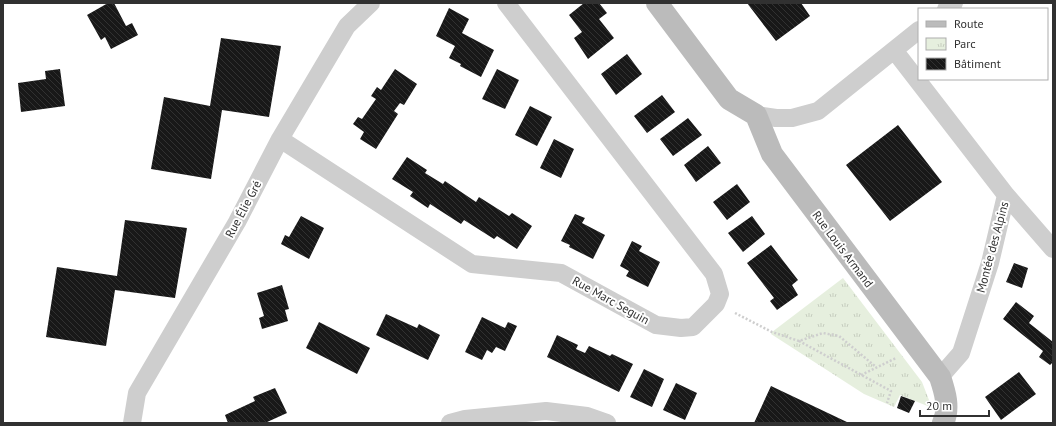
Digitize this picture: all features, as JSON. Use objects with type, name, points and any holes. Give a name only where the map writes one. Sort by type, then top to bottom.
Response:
[{"type":"street","name":"Rue Élie Gré","points":[[132,423],[137,393],[237,222],[280,139],[347,26],[370,3]]},
{"type":"street","points":[[506,3],[714,274],[720,294],[716,304]]},
{"type":"street","points":[[657,3],[729,99],[756,115],[776,118],[792,118],[818,111],[918,31]]},
{"type":"street","name":"Montée des Alpins","points":[[894,50],[1006,195],[990,263],[961,353],[940,377]]},
{"type":"street","name":"Rue Louis Armand","points":[[756,115],[772,154],[940,377]]},
{"type":"street","name":"Rue Marc Seguin","points":[[280,139],[472,264],[561,273],[656,325],[681,328],[693,327],[716,304]]},
{"type":"street","points":[[1006,195],[1053,249]]},
{"type":"street","points":[[940,377],[946,396],[945,417],[943,423]]},
{"type":"street","points":[[450,423],[465,419],[546,412],[587,416],[607,423]]},
{"type":"path","points":[[716,304],[772,332],[799,341],[891,391],[887,403]]},
{"type":"path","points":[[799,341],[823,333],[838,336],[876,367]]},
{"type":"path","points":[[861,375],[894,358],[903,356],[916,344]]},
{"type":"green space","points":[[843,278],[922,382],[930,407],[900,395],[894,407],[864,394],[771,334]]},
{"type":"building","points":[[108,3],[114,3],[126,26],[132,23],[138,35],[111,49],[105,37],[101,40],[87,15]]},
{"type":"building","points":[[584,3],[599,3],[607,13],[599,19],[614,38],[588,59],[574,38],[582,32],[569,15]]},
{"type":"building","points":[[747,3],[801,3],[810,16],[776,41]]},
{"type":"building","points":[[449,8],[469,19],[462,33],[494,50],[481,77],[460,66],[461,64],[449,58],[455,46],[436,36]]},
{"type":"building","points":[[221,38],[281,46],[269,117],[222,110],[211,179],[151,169],[164,97],[210,106]]},
{"type":"building","points":[[627,54],[642,74],[616,95],[601,74]]},
{"type":"building","points":[[60,69],[65,106],[21,112],[18,83],[46,79],[45,71]]},
{"type":"building","points":[[395,69],[417,84],[404,105],[400,103],[394,111],[398,114],[376,149],[360,139],[364,132],[353,124],[358,117],[362,119],[376,99],[371,96],[377,87],[381,90]]},
{"type":"building","points":[[497,69],[519,80],[505,109],[482,99]]},
{"type":"building","points":[[662,95],[675,112],[647,133],[634,116]]},
{"type":"building","points":[[530,106],[552,117],[537,146],[515,135]]},
{"type":"building","points":[[688,118],[702,135],[673,156],[660,139]]},
{"type":"building","points":[[898,125],[942,182],[890,221],[846,165]]},
{"type":"building","points":[[554,139],[574,149],[561,178],[540,168]]},
{"type":"building","points":[[708,146],[721,163],[696,182],[684,165]]},
{"type":"building","points":[[407,157],[427,170],[425,173],[443,184],[445,181],[476,202],[479,197],[509,216],[512,213],[532,226],[517,249],[497,236],[494,239],[464,220],[461,224],[430,204],[428,208],[410,196],[413,192],[392,179]]},
{"type":"building","points":[[737,184],[750,202],[727,220],[713,202]]},
{"type":"building","points":[[575,214],[585,218],[582,223],[605,235],[593,259],[569,247],[570,245],[561,241]]},
{"type":"building","points":[[301,216],[324,228],[309,259],[281,244],[285,235],[289,237]]},
{"type":"building","points":[[752,216],[765,234],[743,252],[728,233]]},
{"type":"building","points":[[125,220],[187,228],[175,298],[115,290],[106,346],[46,337],[57,267],[117,276]]},
{"type":"building","points":[[632,241],[642,246],[639,251],[660,262],[648,287],[626,276],[629,271],[620,266]]},
{"type":"building","points":[[771,245],[798,280],[792,285],[798,295],[777,310],[770,301],[774,298],[747,263]]},
{"type":"building","points":[[1014,263],[1028,268],[1022,288],[1006,282]]},
{"type":"building","points":[[282,285],[289,309],[285,310],[288,321],[262,329],[259,318],[264,316],[257,293]]},
{"type":"building","points":[[1016,302],[1034,316],[1029,323],[1053,342],[1053,362],[1050,365],[1039,357],[1043,351],[1003,319]]},
{"type":"building","points":[[386,314],[417,328],[419,324],[440,335],[428,360],[376,335]]},
{"type":"building","points":[[482,317],[505,328],[508,322],[517,326],[505,351],[496,347],[492,353],[487,350],[482,360],[465,352]]},
{"type":"building","points":[[319,322],[370,348],[357,374],[306,348]]},
{"type":"building","points":[[557,335],[578,345],[576,349],[585,353],[589,346],[610,356],[612,354],[633,364],[619,392],[547,357]]},
{"type":"building","points":[[644,369],[664,379],[652,407],[630,397]]},
{"type":"building","points":[[1019,372],[1036,394],[1001,420],[985,397]]},
{"type":"building","points":[[676,383],[697,393],[685,420],[663,410]]},
{"type":"building","points":[[771,386],[849,423],[754,423]]},
{"type":"building","points":[[275,388],[287,413],[265,423],[228,423],[225,415],[255,401],[253,397]]},
{"type":"building","points":[[901,396],[915,401],[909,413],[897,408]]}]
